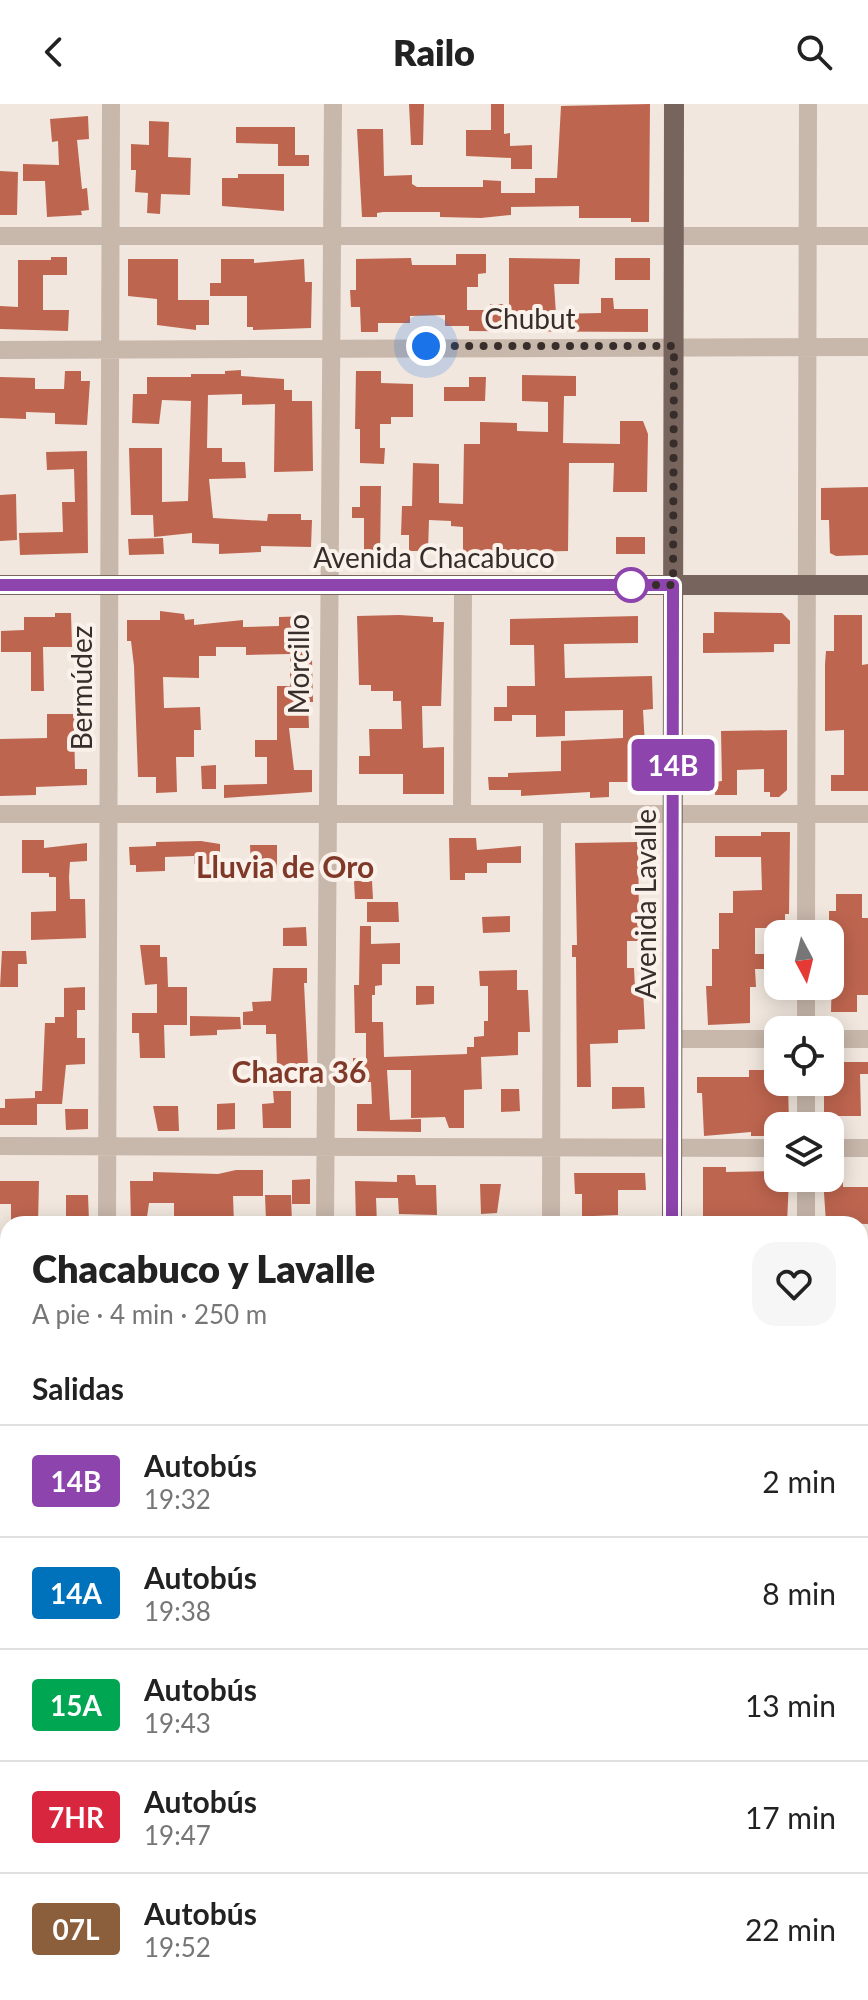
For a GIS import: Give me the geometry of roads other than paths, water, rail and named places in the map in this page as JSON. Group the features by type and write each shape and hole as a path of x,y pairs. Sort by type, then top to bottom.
{"main road":[{"name":"Avenida Lavalle","path":"672,1216 674,104"},
{"name":"Avenida Chacabuco","path":"0,585 868,585"}],"street":[{"name":"Bermúdez","path":"107,1216 111,104"},
{"name":"Morcillo","path":"325,1216 327,585 333,346 333,104"},
{"path":"806,920 808,104"},
{"path":"0,236 868,236"},
{"name":"Chubut","path":"0,350 333,346 868,347"},
{"path":"462,814 463,586"},
{"path":"0,814 868,814"},
{"path":"551,1216 552,814"},
{"path":"673,1039 764,1039"},
{"path":"844,1039 868,1039"},
{"path":"0,1146 764,1148"},
{"path":"844,1148 868,1148"},
{"path":"806,1192 806,1216"}],"district":[{"name":"Lluvia de Oro","path":"285,866"},
{"name":"Chacra 36","path":"299,1071"}]}
